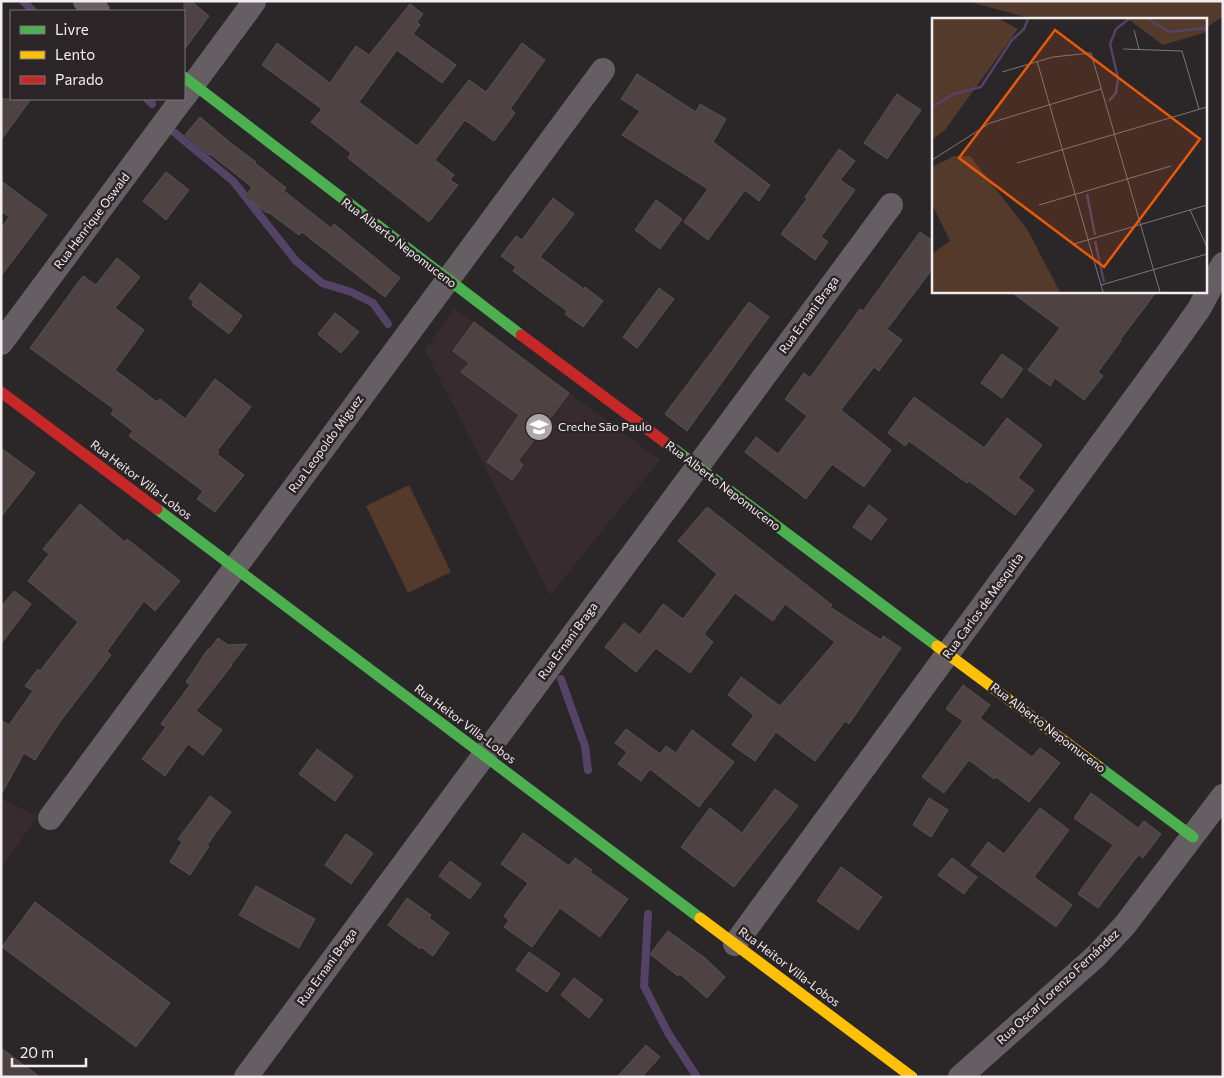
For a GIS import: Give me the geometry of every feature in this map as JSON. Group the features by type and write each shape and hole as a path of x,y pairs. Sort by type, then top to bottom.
{"street":[{"path":"85,1 97,10"},
{"name":"Rua Henrique Oswald","path":"186,89 254,2"},
{"name":"Rua Leopoldo Miguez","path":"50,818 603,70"},
{"name":"Rua Alberto Nepomuceno","path":"186,89 447,280 1193,837"},
{"name":"Rua Henrique Oswald","path":"1,343 178,100"},
{"name":"Rua Ernani Braga","path":"246,1077 890,205"},
{"name":"Rua Carlos de Mesquita","path":"735,944 1168,354 1198,309 1223,264"},
{"name":"Rua Heitor Villa-Lobos","path":"1,392 912,1077"},
{"name":"Rua Oscar Lorenzo Fernández","path":"960,1077 1101,951 1126,925 1223,796"}],"shaded area":[{"path":"967,1 1223,1 1223,16 1206,28 1206,18 1028,18"},
{"name":"Creche São Paulo","path":"454,308 660,460 550,595 425,350"},
{"path":"409,485 451,572 408,593 366,506"},
{"path":"1,798 38,817 1,867"}],"building":[{"path":"184,1 191,1 209,16 185,49 185,10"},
{"path":"410,4 423,14 417,22 420,25 413,34 456,65 442,83 397,50 359,102 417,146 469,80 486,92 522,43 545,60 510,109 515,113 494,141 465,120 435,160 454,175 450,180 458,185 429,222 348,158 351,153 311,122 322,109 262,65 277,43 330,83 356,46 369,55"},
{"path":"637,74 696,112 700,104 726,119 713,142 770,185 759,201 745,190 708,240 684,222 708,189 622,135 640,111 621,99"},
{"path":"897,94 921,110 887,159 864,143"},
{"path":"1,99 30,100 1,140"},
{"path":"200,117 286,188 284,191 331,228 334,224 400,278 385,297 302,232 299,235 245,197 252,187 185,135"},
{"path":"839,149 855,161 840,180 855,190 821,237 828,242 815,260 781,234 807,199 805,197"},
{"path":"166,172 189,190 166,220 143,201"},
{"path":"1,181 47,215 1,276 1,228 9,217 1,211"},
{"path":"553,198 574,214 540,257 603,301 583,327 565,314 567,311 513,271 516,267 501,256 516,236 522,240"},
{"path":"656,200 682,219 660,249 635,230"},
{"path":"920,232 932,240 932,269 887,329 902,340 879,371 874,367 841,410 891,450 864,487 832,464 806,499 745,452 756,437 778,454 807,416 785,399 804,373 810,378 860,309 863,311"},
{"path":"117,258 140,277 115,308 144,330 115,370 157,402 160,399 185,419 215,379 251,407 217,451 219,452 217,454 244,475 215,512 197,499 203,491 129,436 133,431 111,414 114,409 30,348 83,276 96,285"},
{"path":"200,283 242,316 229,334 192,305 194,302 189,298"},
{"path":"659,288 674,299 637,348 623,337"},
{"path":"1011,292 1156,292 1098,372 1103,376 1084,400 1055,378 1050,386 1028,370 1060,328"},
{"path":"749,302 769,317 687,431 665,414"},
{"path":"335,313 359,332 341,353 318,334"},
{"path":"474,322 569,393 518,461 523,465 512,480 487,462 519,415 461,372 469,363 453,351"},
{"path":"1002,354 1023,369 1002,398 981,383"},
{"path":"914,397 984,448 1007,418 1042,445 1018,478 1034,490 1015,515 969,481 967,483 909,441 905,446 888,433"},
{"path":"1,448 35,473 1,517"},
{"path":"80,504 125,542 127,539 180,581 155,611 144,601 107,651 111,655 59,723 35,760 24,753 1,795 1,720 9,725 33,691 25,686 38,669 40,671 78,622 28,581 49,554 43,549"},
{"path":"869,505 887,519 871,540 853,527"},
{"path":"707,507 832,605 830,607 881,640 883,636 901,648 849,724 845,721 815,761 776,732 755,761 732,745 754,715 728,695 741,677 780,706 835,642 785,604 773,621 735,593 704,634 713,642 690,673 656,648 636,672 605,647 624,623 640,635 663,604 683,619 717,574 678,541"},
{"path":"14,591 31,604 1,644 1,607"},
{"path":"218,638 228,645 247,644 196,711 222,730 203,755 188,744 165,776 142,759 166,727 161,724 190,685 186,682 208,649"},
{"path":"963,685 990,705 980,718 1032,757 1040,748 1060,763 1029,802 996,777 994,779 969,760 944,793 922,777 963,721 946,709"},
{"path":"626,729 660,754 666,746 676,753 692,730 734,762 699,807 650,769 641,781 618,764 627,752 615,743"},
{"path":"317,749 353,776 335,801 299,774"},
{"path":"775,789 798,806 734,887 681,847 710,808 742,833"},
{"path":"1091,793 1138,828 1144,821 1161,834 1143,858 1139,855 1135,859 1098,908 1078,894 1113,845 1074,818"},
{"path":"210,796 231,812 207,845 209,846 190,875 170,862 182,842 178,839"},
{"path":"929,798 948,810 931,837 913,825"},
{"path":"1040,808 1069,830 1034,877 1072,905 1056,927 971,865 988,842 1004,854"},
{"path":"523,833 569,866 575,858 592,870 590,872 628,899 600,937 560,908 532,947 504,927 509,920 504,916 528,883 501,864"},
{"path":"346,834 373,853 351,884 325,865"},
{"path":"952,858 977,877 964,894 938,875"},
{"path":"450,861 481,884 470,899 439,876"},
{"path":"841,867 882,897 858,930 817,901"},
{"path":"256,886 315,919 299,948 239,915"},
{"path":"407,898 431,915 429,918 449,933 433,956 421,947 420,949 388,925"},
{"path":"35,902 170,1003 136,1047 2,947"},
{"path":"668,931 705,958 725,977 707,998 680,974 678,976 650,954"},
{"path":"529,952 560,974 547,992 516,970"},
{"path":"574,978 603,1000 589,1018 561,995"},
{"path":"646,1045 660,1057 642,1077 617,1077"},
{"path":"1,1048 40,1077 1,1077"}],"waterway":[{"path":"23,1 32,10"},
{"path":"148,100 152,104"},
{"path":"175,133 233,181 296,261 322,283 351,292 373,303 388,324"},
{"path":"561,679 585,746 588,770"},
{"path":"648,914 644,986 668,1033 697,1077"}],"traffic: fast":[{"path":"185,78 521,335"},
{"path":"666,443 937,646"},
{"path":"157,509 700,918"},
{"path":"1099,767 1193,837"}],"traffic: slow":[{"path":"937,646 1099,767"},
{"path":"700,918 912,1077"}],"traffic: jam":[{"path":"521,335 666,443"},
{"path":"1,392 157,509"}],"place":[{"name":"Creche São Paulo","path":"539,427"}]}
